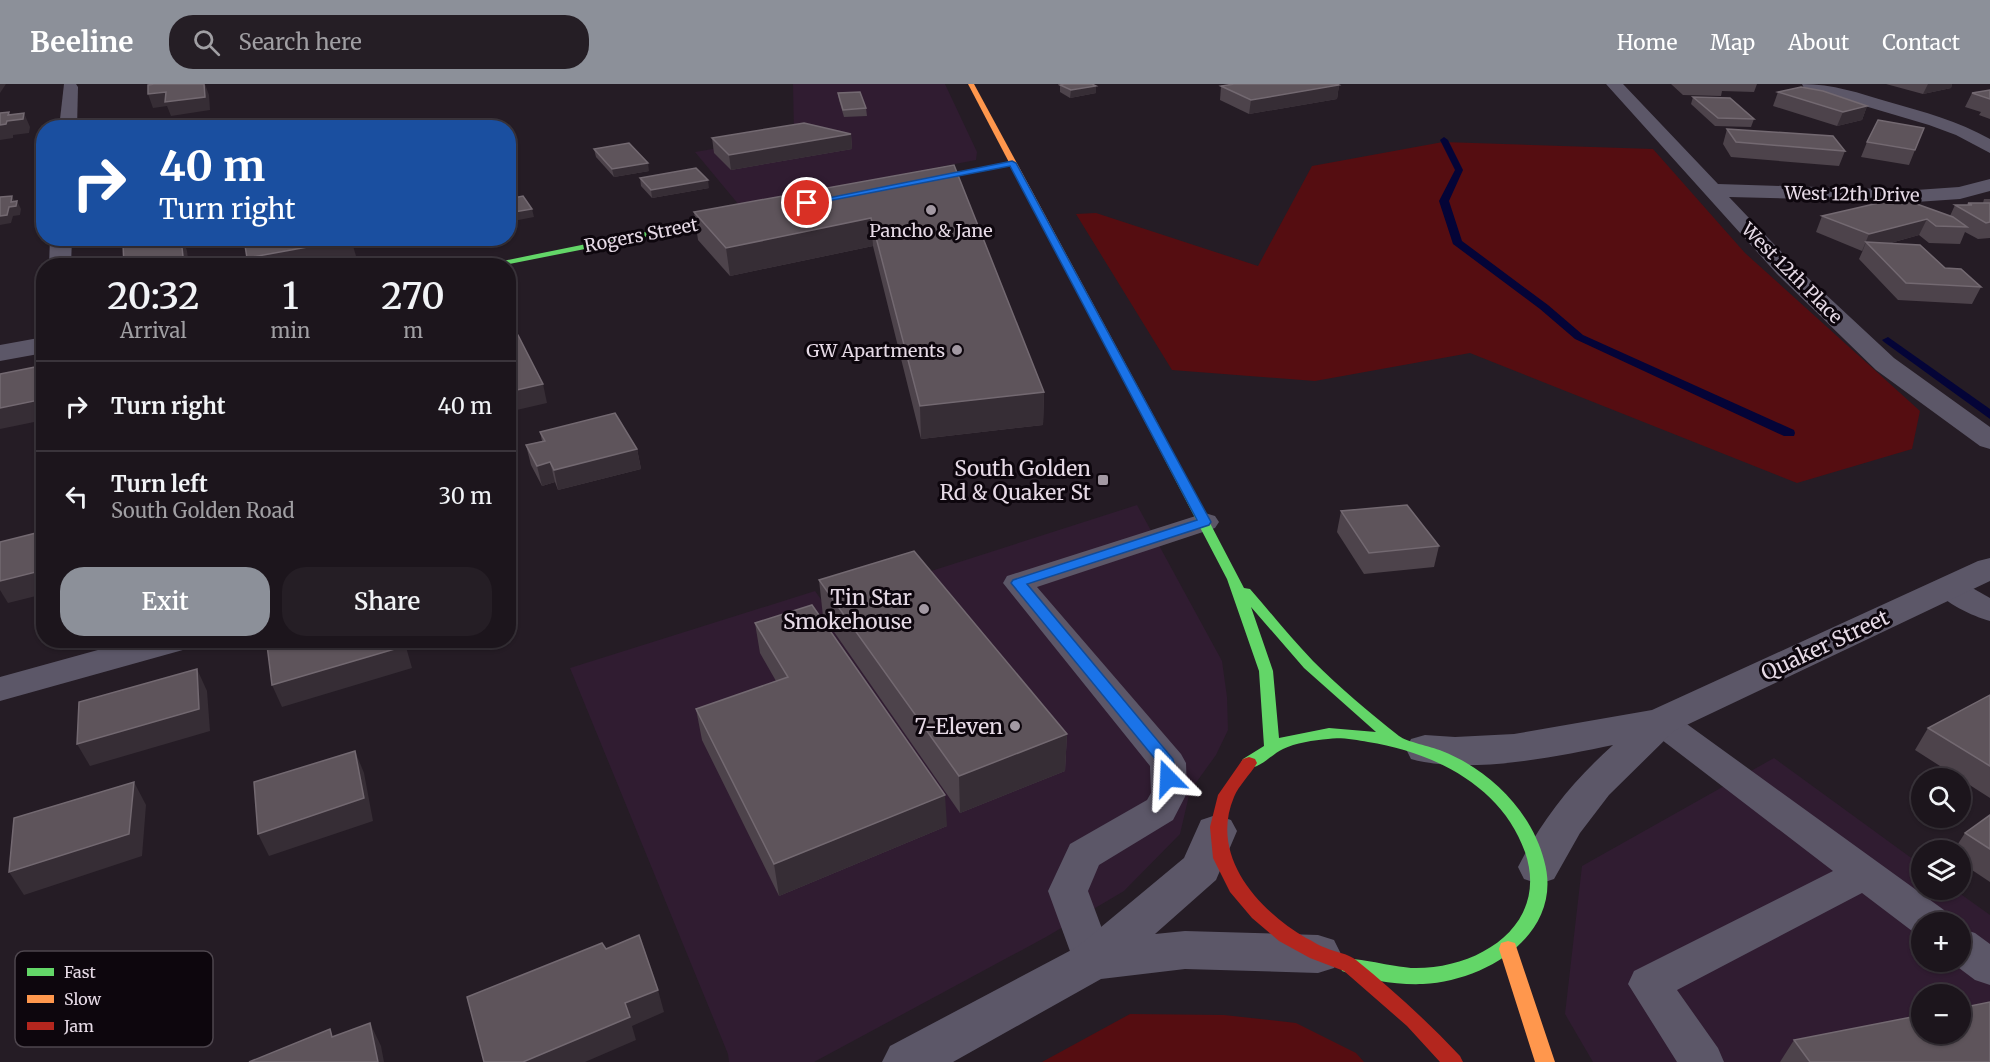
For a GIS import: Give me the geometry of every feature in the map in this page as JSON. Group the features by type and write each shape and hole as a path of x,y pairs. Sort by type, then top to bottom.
{"main road":[{"path":"971,84 1234,579 1266,671 1272,747"},
{"path":"894,186 1012,163"},
{"name":"Rogers Street","path":"516,259 756,213"},
{"path":"1234,579 1309,665 1409,744"},
{"path":"1333,960 1394,975 1437,976 1476,966 1508,949 1529,925 1539,897 1539,867 1530,838 1511,811 1488,786 1458,765 1409,744 1360,734 1329,733 1298,737 1272,747 1241,768 1222,796 1216,831 1224,865 1244,899 1277,930 1333,960 1414,1020 1453,1062"},
{"path":"1508,949 1545,1062"}],"street":[{"name":"West 12th Place","path":"1614,84 1785,269 1885,364 1990,440"},
{"path":"1810,84 1935,120 1962,131 1990,147"},
{"path":"68,120 70,87"},
{"name":"West 12th Drive","path":"1713,190 1916,196 1960,193 1990,185"},
{"path":"0,353 36,346"},
{"name":"Quaker Street","path":"1409,744 1481,752 1550,743 1661,722 1990,568"},
{"path":"0,689 149,648"},
{"name":"Quaker Street","path":"1539,867 1565,822 1595,785 1661,722"},
{"path":"907,1062 1093,961 1201,868 1216,831"},
{"path":"1093,961 1185,950 1333,960"}],"lane":[{"path":"1093,961 1068,891 1084,855 1160,810 1169,794 1168,763 1018,583 1205,522"},
{"path":"1949,588 1990,610"},
{"path":"1661,722 1917,912"},
{"path":"1702,1062 1649,984 1864,873"},
{"path":"1971,953 1990,967"}],"shaded area":[{"path":"793,84 945,84 977,152 976,160 739,205 695,152 794,135"},
{"path":"1443,142 1653,149 1745,253 1920,411 1912,449 1797,483 1470,353 1315,381 1172,370 1076,214 1096,213 1258,266 1312,166"},
{"path":"1137,505 1222,661 1227,697 1228,730 1216,755 1190,791 1180,834 1124,891 1046,937 814,1062 729,1062 728,1054 570,668 815,591 825,605"},
{"path":"1774,758 1911,858 1911,900 1969,900 1990,915 1990,1062 1593,1062 1565,1014 1582,866"},
{"path":"1130,1014 1224,1015 1296,1023 1356,1053 1364,1062 1042,1062"}],"building":[{"path":"204,84 205,97 165,102 166,92 148,94 148,85"},
{"path":"1234,84 1339,85 1251,100 1221,86"},
{"path":"1060,85 1096,86 1071,90"},
{"path":"1801,87 1823,91 1867,106 1843,112 1778,92"},
{"path":"1990,90 1990,99 1972,93"},
{"path":"860,92 866,108 843,110 838,93"},
{"path":"1693,97 1730,98 1754,119 1718,118"},
{"path":"9,112 8,115 24,113 23,119 7,121 6,124 0,125 0,113"},
{"path":"1878,120 1924,128 1915,150 1867,142"},
{"path":"804,123 851,134 729,155 712,138"},
{"path":"1727,129 1833,136 1845,151 1736,142"},
{"path":"629,143 648,163 612,169 594,149"},
{"name":"GW Apartments","path":"954,165 1044,392 920,406 871,218 726,248 694,212"},
{"path":"696,168 708,180 651,190 640,178"},
{"path":"12,196 11,202 17,201 16,206 9,207 7,215 0,216 0,197"},
{"path":"523,196 532,209 516,212 516,197"},
{"path":"1900,198 1953,217 1967,227 1936,226 1927,219 1869,234 1822,216"},
{"path":"1968,203 1990,203 1990,222 1986,223 1955,205 1972,205"},
{"path":"1866,242 1920,245 1945,268 1961,269 1981,287 1906,283"},
{"path":"123,246 182,246 183,258 124,258"},
{"path":"245,246 313,246 247,258"},
{"path":"516,335 518,335 543,384 516,390"},
{"path":"36,365 36,401 0,408 0,374"},
{"path":"615,413 637,449 554,470 550,462 537,466 526,445 545,441 540,432"},
{"path":"1407,505 1439,546 1369,553 1341,511"},
{"path":"36,533 36,572 0,581 0,542"},
{"path":"914,551 1067,734 959,776 819,580"},
{"path":"812,605 945,795 774,864 696,709 788,677 755,623"},
{"path":"267,648 398,648 272,685"},
{"path":"197,669 199,709 77,744 79,702"},
{"path":"1990,695 1990,766 1928,728"},
{"path":"355,751 364,798 258,834 254,782"},
{"path":"134,782 129,834 9,872 14,818"},
{"path":"1990,815 1990,849 1965,833"},
{"path":"639,935 658,990 625,1003 630,1017 523,1062 484,1062 467,997 602,943 606,949"},
{"path":"1990,1002 1990,1062 1810,1062 1794,1040 1911,1017 1911,1044 1971,1044 1971,1006"},
{"path":"370,1023 378,1062 249,1062 330,1029 332,1037"}],"waterway":[{"path":"1444,140 1459,170 1444,201 1457,242 1544,307 1579,337 1789,433"},
{"path":"1888,340 1990,415"}],"traffic: fast":[{"path":"914,182 1012,163"},
{"path":"516,259 739,216"},
{"path":"1151,422 1234,579 1266,671 1272,747"},
{"path":"1245,592 1309,665 1393,739"},
{"path":"1329,733 1384,739 1437,755 1462,767 1484,783 1504,803 1521,826 1533,850 1539,877 1538,895 1533,913 1524,929 1496,954 1480,962 1443,974 1425,976 1387,974 1349,965"},
{"path":"1249,763 1279,744 1329,733"}],"traffic: slow":[{"path":"971,84 1151,422"},
{"path":"1508,949 1545,1062"}],"traffic: jam":[{"path":"1249,763 1226,795 1218,827 1222,858 1236,886 1258,913 1286,935 1317,953 1349,965"},
{"path":"1352,969 1414,1020 1453,1062"}],"place":[{"name":"Pancho & Jane","path":"931,210"},
{"name":"GW Apartments","path":"957,350"},
{"name":"South Golden Rd & Quaker St","path":"1103,480"},
{"name":"Tin Star Smokehouse","path":"924,609"},
{"name":"7-Eleven","path":"1015,726"}],"route":[{"path":"807,203 1012,163 1205,522 1018,583 1168,763 1168,778"}]}
